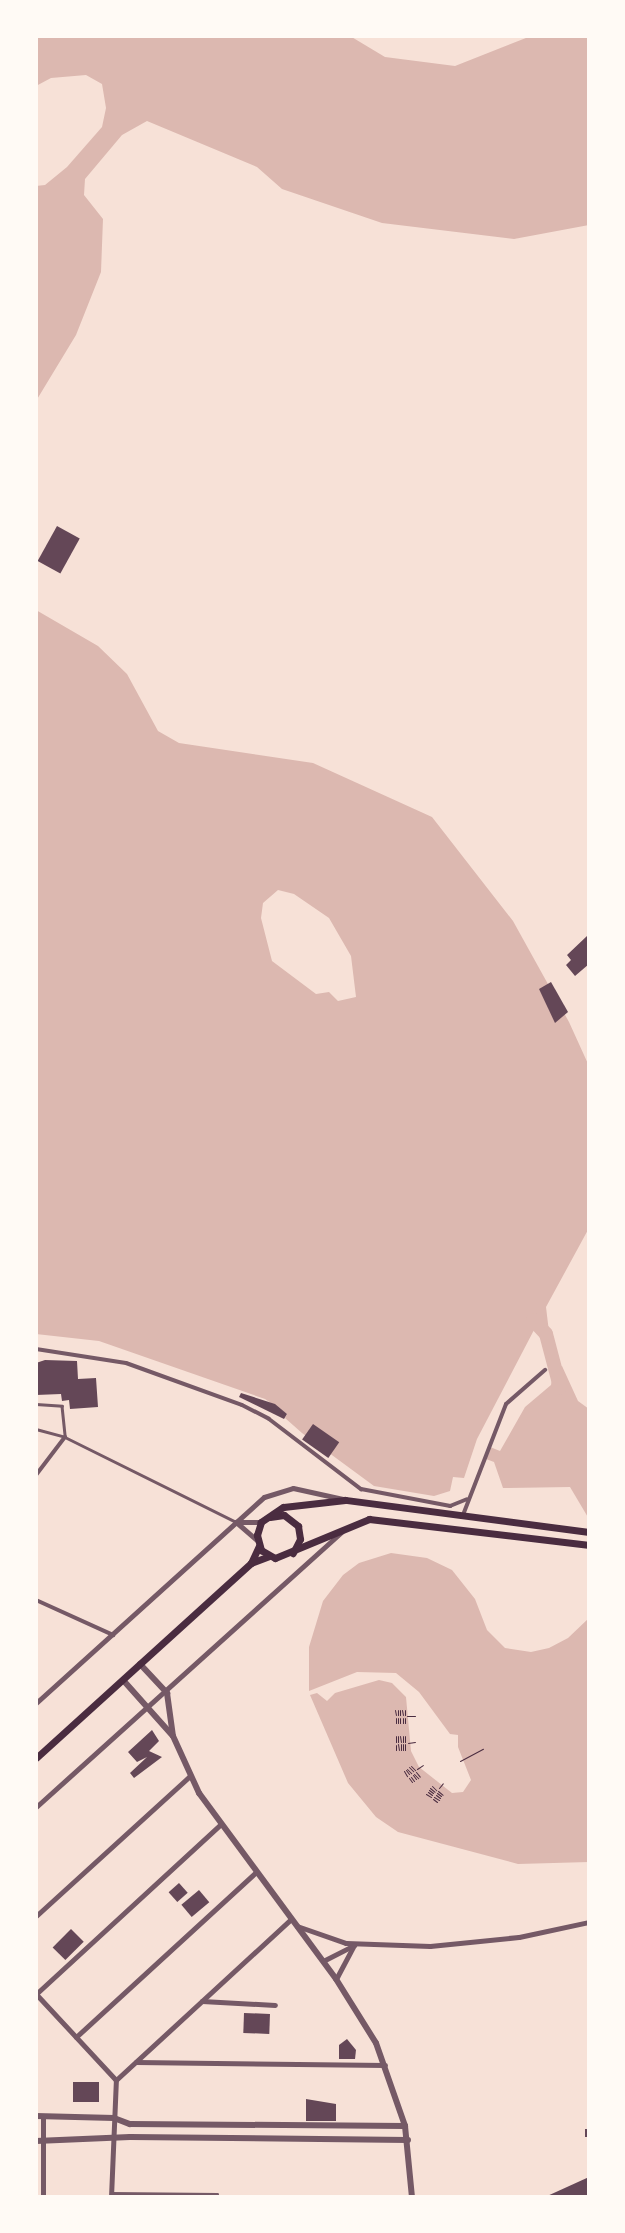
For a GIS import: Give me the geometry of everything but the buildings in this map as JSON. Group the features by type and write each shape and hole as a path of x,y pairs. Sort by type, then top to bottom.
{"main road":[{"path":"251,1563 264,1520 292,1504 345,1500 576,1532 589,1532"},
{"path":"264,1520 284,1515 298,1526 300,1543 289,1556"},
{"path":"36,1758 251,1563 269,1556 289,1556 350,1524 385,1520 589,1545"},
{"path":"258,1543 269,1556"}],"street":[{"path":"36,1349 126,1363 242,1405 269,1419 361,1490 450,1506 467,1499"},
{"path":"463,1515 487,1446 506,1404 545,1370"},
{"path":"36,1475 65,1438"},
{"path":"36,1703 264,1497 282,1490 308,1489 345,1500"},
{"path":"236,1522 264,1520"},
{"path":"236,1522 258,1543"},
{"path":"36,1808 167,1694 350,1524"},
{"path":"36,1600 113,1635"},
{"path":"140,1664 167,1694 173,1736 189,1777 221,1824 336,1979 386,2065 408,2140 412,2197"},
{"path":"123,1680 173,1736"},
{"path":"36,1916 189,1777"},
{"path":"116,2080 36,1994 221,1824"},
{"path":"76,2037 256,1872"},
{"path":"111,2195 116,2080 291,1919"},
{"path":"296,1925 354,1945 472,1944 589,1922"},
{"path":"322,1961 354,1945"},
{"path":"336,1979 354,1945"},
{"path":"202,2001 274,2005"},
{"path":"136,2062 386,2065"},
{"path":"43,2197 40,2116 114,2118 130,2124 405,2126"},
{"path":"40,2141 408,2140"}],"lane":[{"path":"36,1404 62,1406 65,1438"},
{"path":"36,1429 65,1438 236,1522"},
{"path":"111,2195 218,2194"}],"path":[{"path":"400,1723 401,1716 400,1710 401,1716 400,1723"},
{"path":"401,1716 415,1716"},
{"path":"400,1723 401,1716"},
{"path":"400,1736 401,1750"},
{"path":"400,1736 401,1750"},
{"path":"400,1736 401,1750"},
{"path":"401,1743 415,1742"},
{"path":"460,1761 483,1749"},
{"path":"412,1774 423,1765"},
{"path":"408,1769 416,1779"},
{"path":"408,1769 416,1779"},
{"path":"408,1769 416,1779"},
{"path":"435,1794 443,1782"},
{"path":"429,1790 435,1794 440,1798 429,1790"}],"shaded area":[{"path":"36,36 350,36 385,57 455,66 531,36 589,36 589,225 514,239 382,223 282,189 257,167 147,121 122,135 85,179 84,195 103,219 101,272 76,335 36,401 36,186 45,185 67,167 102,127 106,108 102,84 86,75 51,78 36,86"},
{"path":"36,610 98,646 127,674 158,731 179,743 313,763 432,817 513,921 569,1022 589,1066 589,1228 546,1307 549,1332 534,1330 477,1439 464,1478 453,1477 450,1491 434,1496 374,1486 302,1433 285,1418 287,1414 265,1399 99,1341 36,1334","holes":["278,890 294,894 329,918 351,956 356,997 338,1001 329,992 316,994 272,961 261,918 263,903"]},
{"path":"562,1366 578,1401 589,1409 589,1519 570,1487 503,1488 494,1462 486,1459 490,1447 500,1451 525,1407 551,1385 554,1369"},
{"path":"391,1553 427,1558 452,1570 475,1599 487,1630 505,1648 531,1652 549,1648 568,1638 589,1618 589,1862 518,1864 398,1832 376,1817 348,1783 310,1695 317,1693 327,1701 335,1693 379,1680 392,1683 406,1697 411,1751 419,1767 452,1793 463,1792 471,1780 458,1747 458,1735 450,1734 419,1692 396,1673 357,1672 309,1691 309,1647 323,1601 343,1575 359,1563"}],"waterway":[{"path":"533,1320 546,1334 560,1387"}]}
